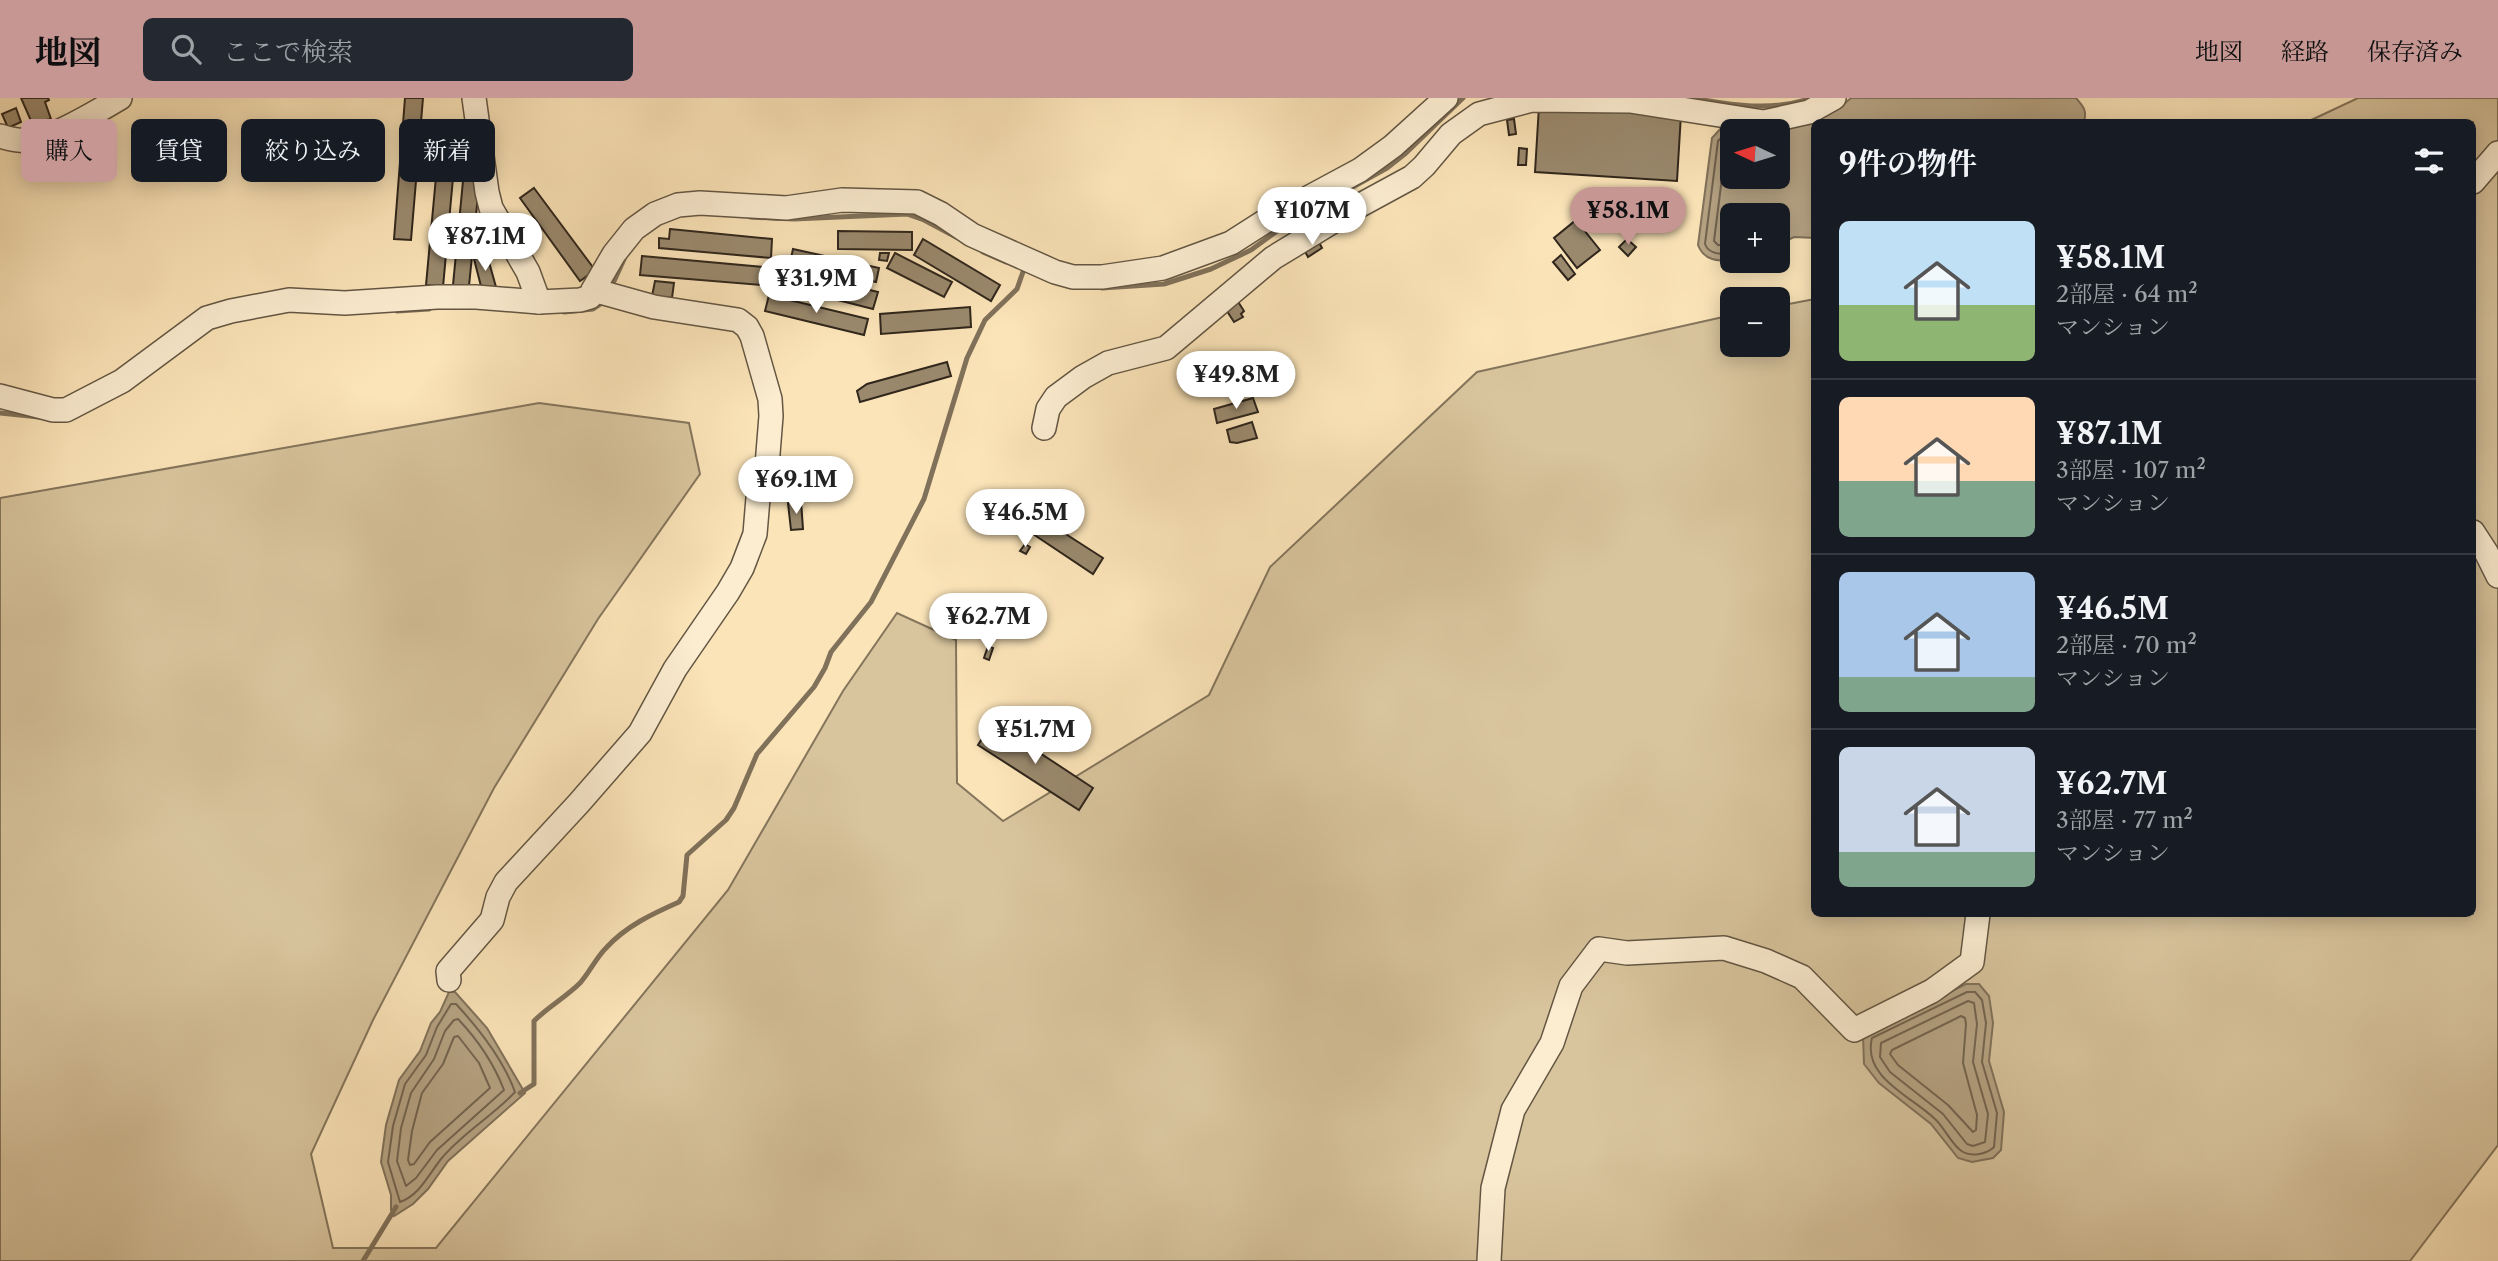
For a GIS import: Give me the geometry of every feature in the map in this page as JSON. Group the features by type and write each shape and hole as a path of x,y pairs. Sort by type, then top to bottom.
{"street":[{"path":"0,136 13,140 38,139 101,110 120,98"},
{"path":"474,98 491,208 528,272 539,302"},
{"path":"1044,428 1048,409 1056,397 1083,377 1108,363 1166,348 1255,249 1268,220 1360,170 1393,146 1446,98"},
{"path":"604,294 614,254 634,229 655,214 678,205 700,203 786,208 842,200 917,202 972,234 1055,272 1073,277 1102,277 1163,268 1231,243 1255,249 1355,208 1412,177 1451,134 1472,118 1531,99 1630,101 1764,122 1809,112 1834,98"},
{"path":"2476,179 2498,153"},
{"path":"0,396 53,410 66,410 121,381 207,318 289,300 345,303 450,297 539,302 580,300 604,294 654,307 738,320 747,327 770,399 771,416 755,534 742,568 675,669 640,733 506,881 492,920 448,971 449,980"},
{"path":"2476,537 2498,576"},
{"path":"1489,1261 1493,1188 1513,1110 1552,1043 1571,986 1599,949 1627,953 1724,948 1756,958 1802,977 1854,1030 1931,990 1972,962 1978,917"}],"shaded area":[{"path":"2358,98 2498,98 2498,1145 2410,1261 0,1261 0,498 539,403 689,423 700,474 598,619 494,788 373,1020 311,1154 333,1248 436,1248 728,890 843,691 897,613 956,640 957,783 1003,821 1209,695 1270,567 1477,372 1720,318 1720,357 1790,357 1790,304 1811,300 1811,917 2476,917 2476,119 2313,119"}],"water":[{"path":"1851,98 2076,98 2084,109 2084,119 1820,119"},
{"path":"1811,122 1811,238 1790,239 1790,203 1720,203 1720,260 1708,257 1701,250 1698,245 1712,138 1720,129 1720,189 1790,189 1790,128"},
{"path":"1966,984 1979,984 1989,996 1993,1023 1989,1061 2004,1112 2001,1150 1993,1158 1972,1162 1958,1158 1931,1124 1879,1083 1864,1064 1863,1035"},
{"path":"449,992 455,992 487,1028 525,1093 448,1161 428,1189 413,1204 394,1216 381,1162 386,1125 399,1080 420,1051 431,1023 440,1012"}],"building":[{"path":"21,98 48,98 45,102 51,119 30,119"},
{"path":"405,98 423,98 421,119 403,119"},
{"path":"1539,106 1681,114 1677,181 1535,172"},
{"path":"16,108 21,122 8,128 2,114"},
{"path":"1514,119 1516,134 1509,135 1507,120"},
{"path":"1519,148 1527,149 1526,165 1518,165"},
{"path":"399,175 399,182 416,182 411,240 394,239"},
{"path":"436,182 453,182 443,287 426,285"},
{"path":"463,182 479,182 469,286 453,285"},
{"path":"534,188 595,270 580,281 520,198"},
{"path":"1576,220 1600,250 1577,268 1554,238"},
{"path":"670,229 772,239 771,258 659,248 659,238 669,239"},
{"path":"838,231 912,232 912,250 838,249"},
{"path":"1316,237 1322,248 1308,257 1302,246"},
{"path":"923,239 1000,285 991,301 914,255"},
{"path":"1627,239 1636,247 1628,256 1619,247"},
{"path":"793,249 879,268 876,282 790,263"},
{"path":"880,253 889,253 887,261 879,260"},
{"path":"895,253 952,282 944,297 887,268"},
{"path":"487,255 496,287 482,290 474,259"},
{"path":"1561,255 1575,274 1568,280 1553,262"},
{"path":"642,256 763,267 761,285 640,275"},
{"path":"779,268 878,292 873,309 775,284"},
{"path":"655,281 674,283 672,298 652,296"},
{"path":"769,295 868,319 864,335 765,311"},
{"path":"1237,300 1244,311 1241,314 1243,317 1234,322 1225,308"},
{"path":"970,307 971,327 881,334 880,314"},
{"path":"947,362 951,376 860,402 857,391 867,384"},
{"path":"1256,364 1261,378 1220,392 1215,379"},
{"path":"1253,398 1258,412 1217,423 1214,409"},
{"path":"1252,422 1257,438 1230,442 1227,430"},
{"path":"801,501 803,529 791,530 788,503"},
{"path":"1033,513 1103,558 1093,574 1024,528"},
{"path":"1025,544 1030,547 1026,554 1020,551"},
{"path":"988,646 993,648 989,660 984,658"},
{"path":"993,722 1093,788 1079,810 978,745"}],"waterway":[{"path":"1102,288 1164,284 1211,269 1251,250 1288,223 1387,168 1463,98"},
{"path":"1692,98 1737,105 1767,106 1811,98"},
{"path":"750,217 794,219 907,214 956,237"},
{"path":"983,252 1006,262"},
{"path":"610,290 625,257"},
{"path":"520,1093 534,1084 534,1021 580,983 602,952 622,933 679,902 683,896 687,855 726,820 734,808 757,754 814,687 831,652 871,602 924,499 967,358 985,320 1017,289 1024,269"},
{"path":"564,312 593,309 605,301"},
{"path":"397,311 429,309"},
{"path":"0,413 39,417"},
{"path":"363,1261 396,1207"}]}
